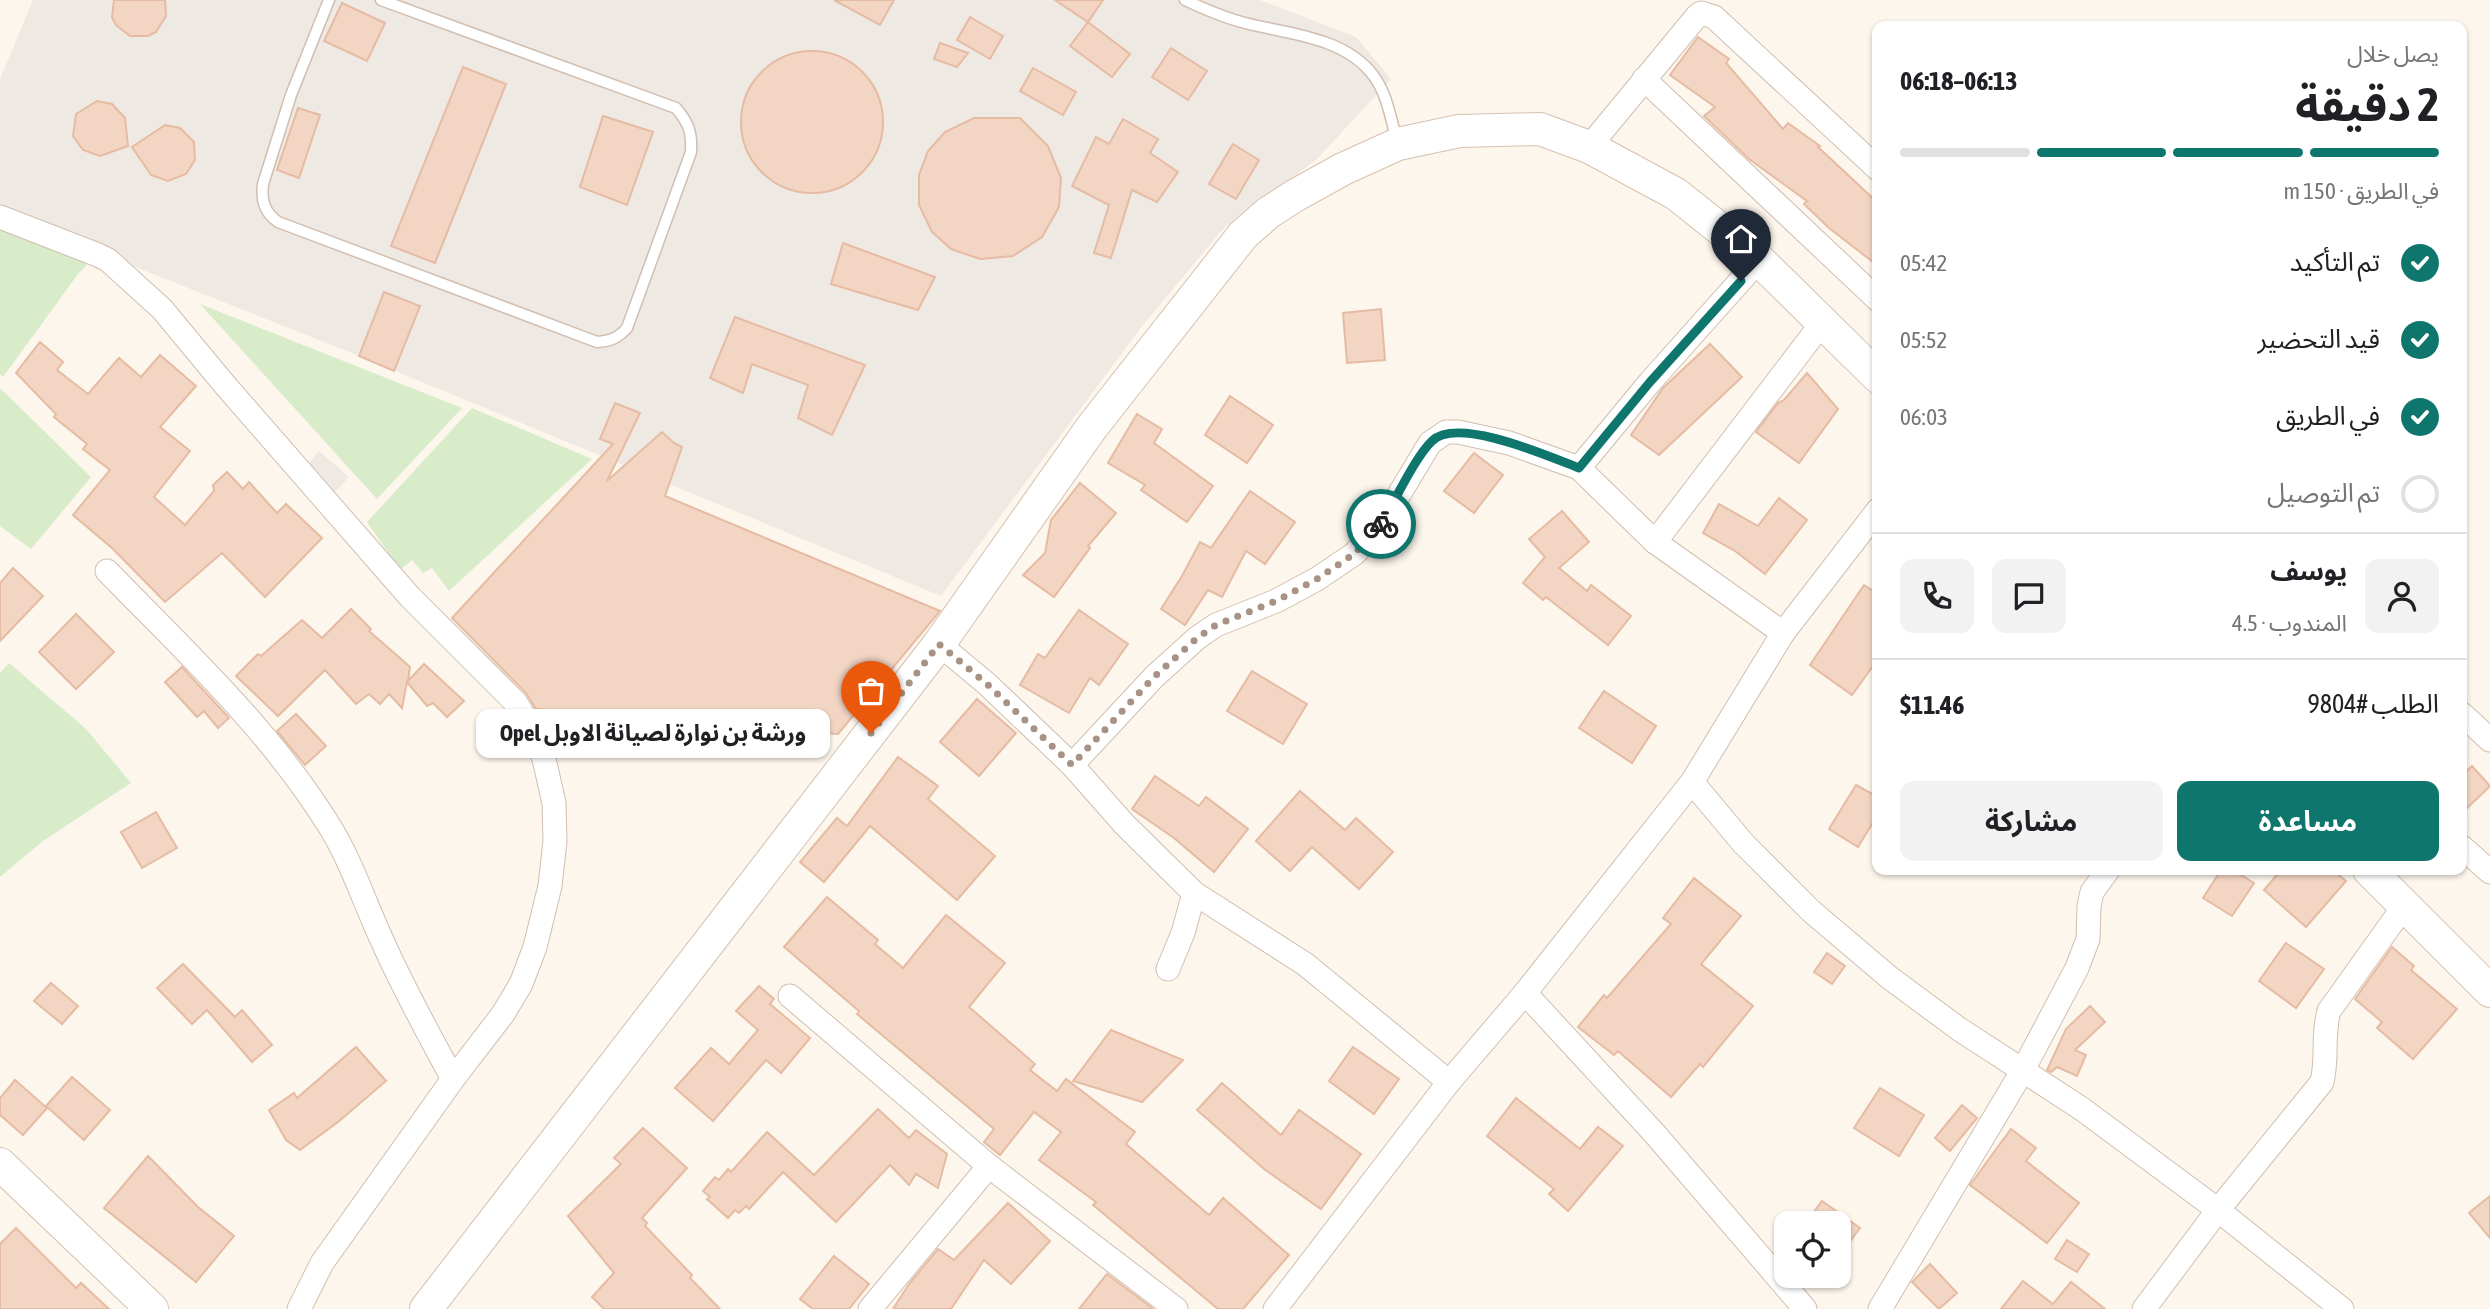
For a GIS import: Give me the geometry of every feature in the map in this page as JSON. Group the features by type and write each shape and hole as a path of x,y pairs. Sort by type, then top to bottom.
{"street":[{"path":"1590,147 1696,16 1707,13 1872,164"},
{"path":"1644,79 1872,294"},
{"path":"426,1309 939,644 1092,427 1243,235 1268,213 1343,169 1398,144 1459,131 1540,129 1590,147 1676,194 1759,260 1872,371"},
{"path":"0,217 108,260 162,309 410,597 516,703 535,734 544,759 554,803 555,841 550,886 535,947 521,984 503,1014 453,1079 322,1263 299,1309"},
{"path":"1579,468 1650,382 1759,260"},
{"path":"1655,542 1822,323"},
{"path":"1072,765 1154,677 1197,638 1216,625 1276,601 1317,579 1354,554 1379,528 1424,452 1438,436 1446,432 1509,443 1579,468 1655,542 1783,633"},
{"path":"1275,1309 1449,1082 1524,993 1692,782 1783,633 1872,518"},
{"path":"107,571 222,688 300,781 332,829 405,990 453,1079"},
{"path":"939,644 987,684 1072,765 1124,824 1194,893 1305,964 1449,1082"},
{"path":"2467,719 2490,740"},
{"path":"1692,782 1743,843 1811,911 1890,978 1959,1029 2082,1109 2218,1210 2342,1309"},
{"path":"2467,851 2490,872"},
{"path":"1880,1309 2022,1070 2084,954 2092,892 2104,875"},
{"path":"2374,875 2490,991"},
{"path":"1168,969 1183,933 1194,893"},
{"path":"2144,1309 2218,1210 2322,1082 2326,1067 2325,1025 2329,1011 2404,906"},
{"path":"1524,993 1655,1134 1805,1309"},
{"path":"790,996 989,1166 1176,1309"},
{"path":"0,1164 152,1309"},
{"path":"870,1309 989,1166"}],"lane":[{"path":"329,0 291,95 263,184 262,195 270,216 278,222 597,342 619,337 627,328 691,152 692,134 687,120 676,108 380,0"},
{"path":"1185,0 1243,23 1292,33 1329,44 1349,54 1375,77 1385,97 1398,144"}],"shaded area":[{"path":"33,0 1260,0 1356,37 1391,79 1317,159 1223,229 1142,326 941,596 359,356 0,213 0,79"},
{"path":"319,451 349,477 333,494 304,468"}],"green space":[{"path":"0,220 93,258 78,274 3,377 0,374"},
{"path":"200,304 462,408 377,499"},
{"path":"0,388 91,477 31,549 0,526"},
{"path":"472,408 592,459 449,591 432,568 423,573 412,560 400,570 367,522"},
{"path":"9,663 86,729 131,783 43,841 0,877 0,673"}],"building":[{"path":"114,0 165,0 166,16 156,32 148,36 130,36 116,25 112,17"},
{"path":"834,0 894,0 880,25"},
{"path":"1055,0 1103,0 1088,22"},
{"path":"342,3 385,23 367,61 324,41"},
{"path":"970,17 1003,36 990,59 957,40"},
{"path":"1088,22 1130,54 1112,77 1070,46"},
{"path":"1698,37 1729,59 1726,63 1783,129 1788,123 1820,146 1818,147 1872,197 1872,261 1829,228 1804,204 1807,201 1749,159 1704,116 1715,107 1670,75"},
{"path":"940,43 968,53 957,67 934,59"},
{"path":"1171,48 1207,71 1188,100 1152,77"},
{"path":"812,51 839,57 862,72 877,95 883,122 877,149 862,172 839,187 812,193 785,187 762,172 747,149 741,122 747,95 762,72 785,57"},
{"path":"463,67 506,84 435,263 391,246"},
{"path":"1033,68 1076,92 1063,115 1020,91"},
{"path":"97,101 112,104 125,118 128,146 100,156 83,150 73,136 76,114"},
{"path":"298,108 320,115 299,178 277,170"},
{"path":"603,116 653,132 627,205 580,187"},
{"path":"974,118 1020,118 1048,146 1061,178 1059,207 1042,237 1013,256 980,259 951,249 932,232 919,205 919,175 928,151 945,132"},
{"path":"1123,119 1158,139 1150,153 1178,172 1157,202 1132,190 1111,258 1094,253 1109,205 1072,186 1096,137 1109,144"},
{"path":"165,125 180,128 194,142 195,160 186,174 168,181 151,175 132,147"},
{"path":"1233,144 1259,160 1236,199 1209,184"},
{"path":"843,243 935,277 918,310 831,284"},
{"path":"384,292 420,306 394,371 359,356"},
{"path":"1381,309 1385,360 1347,363 1343,313"},
{"path":"735,317 865,365 832,435 798,418 808,385 752,364 743,393 710,378"},
{"path":"40,342 63,362 57,370 88,394 119,358 141,377 160,355 196,386 160,427 190,451 154,497 185,525 214,491 213,485 227,472 243,489 249,482 277,513 286,504 322,538 265,597 222,553 165,602 112,548 73,515 110,470 83,449 87,444 54,417 56,414 16,373"},
{"path":"1710,344 1742,377 1659,455 1631,435 1663,388"},
{"path":"1807,373 1838,409 1799,463 1756,432 1778,403 1784,400"},
{"path":"1230,396 1273,425 1247,463 1205,435"},
{"path":"615,403 640,413 607,481 662,432 682,447 665,496 940,611 838,734 536,709 526,693 452,618 613,444 600,439"},
{"path":"1137,414 1162,429 1154,443 1213,486 1187,522 1141,490 1145,485 1108,463"},
{"path":"1474,453 1503,475 1474,513 1444,491"},
{"path":"1080,483 1116,513 1088,546 1090,548 1054,597 1023,575 1045,553 1051,520"},
{"path":"1250,491 1295,522 1265,564 1246,551 1222,597 1208,590 1185,625 1161,609 1200,542 1211,548"},
{"path":"1779,498 1807,520 1765,574 1735,551 1703,533 1719,504 1758,526"},
{"path":"1562,511 1589,542 1559,568 1587,591 1591,585 1631,616 1608,645 1546,597 1543,600 1523,583 1545,557 1529,539"},
{"path":"13,568 43,596 0,641 0,583"},
{"path":"1864,585 1872,590 1872,667 1852,695 1810,665"},
{"path":"351,609 371,629 369,631 410,667 408,681 424,664 464,701 447,717 433,703 427,706 407,682 402,708 389,694 380,704 369,694 356,704 325,670 278,716 236,676 258,654 261,656 302,620 322,638"},
{"path":"1079,610 1128,644 1099,685 1090,678 1069,713 1020,685 1038,654 1045,658"},
{"path":"76,614 114,652 76,689 39,652"},
{"path":"182,667 229,718 218,728 204,711 197,717 165,682"},
{"path":"1252,671 1307,704 1283,744 1227,711"},
{"path":"1604,691 1656,726 1632,763 1579,728"},
{"path":"977,699 1016,733 979,776 940,742"},
{"path":"296,714 326,746 305,765 277,731"},
{"path":"898,757 938,786 928,799 995,856 957,900 870,826 824,882 800,862 837,818 847,826"},
{"path":"2472,766 2490,786 2467,808 2467,771"},
{"path":"1155,776 1199,806 1206,797 1248,829 1214,872 1174,838 1132,809"},
{"path":"1856,785 1872,794 1872,824 1858,847 1829,829"},
{"path":"1300,791 1345,830 1356,818 1393,852 1359,889 1312,847 1290,871 1256,841"},
{"path":"156,812 177,848 142,868 121,832"},
{"path":"2218,875 2241,875 2254,883 2232,916 2203,898"},
{"path":"2277,875 2339,875 2346,881 2306,927 2264,890"},
{"path":"1694,878 1741,916 1701,964 1753,1006 1703,1067 1700,1064 1671,1097 1618,1051 1614,1055 1578,1027 1604,995 1607,998 1671,924 1663,918"},
{"path":"827,897 878,940 875,944 903,968 946,915 1005,963 969,1007 1035,1064 1030,1070 1057,1091 1066,1079 1135,1132 1126,1144 1209,1215 1223,1198 1289,1255 1243,1309 1218,1309 1093,1205 1096,1202 1039,1160 1061,1132 1034,1112 1000,1155 984,1142 994,1129 857,1014 859,1011 784,947"},
{"path":"2286,943 2324,969 2296,1008 2259,981"},
{"path":"2392,947 2414,966 2411,970 2457,1009 2413,1059 2377,1028 2382,1022 2355,999"},
{"path":"1827,953 1845,966 1832,984 1814,972"},
{"path":"183,964 235,1017 242,1010 272,1045 252,1062 207,1010 192,1024 157,988"},
{"path":"51,983 78,1006 62,1024 34,1001"},
{"path":"759,986 774,999 770,1004 810,1038 781,1073 766,1060 713,1121 675,1088 711,1048 729,1064 758,1030 736,1011"},
{"path":"2090,1006 2105,1022 2075,1050 2086,1055 2077,1076 2057,1067 2051,1072 2047,1070 2066,1029"},
{"path":"1111,1030 1183,1060 1142,1102 1073,1081"},
{"path":"356,1047 386,1081 300,1150 286,1140 269,1110 294,1093 297,1098"},
{"path":"1353,1047 1399,1079 1374,1114 1329,1081"},
{"path":"72,1077 110,1110 84,1140 46,1106"},
{"path":"15,1080 47,1108 23,1135 0,1115 0,1098"},
{"path":"1222,1083 1281,1135 1299,1110 1361,1154 1321,1209 1264,1169 1197,1110"},
{"path":"1880,1088 1924,1115 1899,1156 1854,1128"},
{"path":"1516,1098 1580,1149 1598,1127 1623,1146 1568,1211 1549,1194 1554,1189 1487,1136"},
{"path":"1962,1105 1977,1118 1950,1151 1935,1138"},
{"path":"878,1109 909,1138 916,1130 947,1154 938,1188 916,1174 909,1185 890,1165 836,1222 783,1172 749,1209 746,1206 739,1213 735,1210 728,1218 707,1199 710,1197 703,1191 715,1177 719,1180 728,1169 731,1172 767,1132 814,1175"},
{"path":"643,1128 687,1168 642,1218 647,1223 645,1226 720,1309 604,1309 592,1297 614,1273 568,1216 621,1164 614,1158"},
{"path":"2011,1129 2036,1148 2026,1161 2079,1203 2047,1243 1970,1185"},
{"path":"148,1156 198,1207 234,1236 196,1282 104,1208"},
{"path":"2490,1196 2490,1238 2469,1213"},
{"path":"1822,1201 1836,1211 1815,1211"},
{"path":"1008,1203 1050,1241 1011,1284 984,1260 951,1309 893,1309 909,1284 938,1249 954,1260"},
{"path":"1851,1222 1860,1228 1851,1240"},
{"path":"16,1228 76,1288 81,1283 109,1309 0,1309 0,1244"},
{"path":"2067,1240 2089,1254 2077,1272 2055,1259"},
{"path":"834,1256 869,1284 849,1309 813,1309 800,1299"},
{"path":"1930,1264 1957,1293 1939,1309 1912,1282"},
{"path":"1107,1274 1152,1308 1153,1309 1079,1309"},
{"path":"2023,1281 2053,1304 2071,1282 2105,1309 2001,1309"}],"way so far":[{"path":"871,733 939,644 987,684 1072,765 1154,677 1197,638 1216,625 1276,601 1317,579 1354,554 1381,524"}],"place":[{"name":"ورشة بن نوارة لصيانة الاوبل Opel","path":"871,733"}],"route":[{"path":"1381,524 1430,443 1446,432 1509,443 1579,468 1650,382 1741,281"}]}
